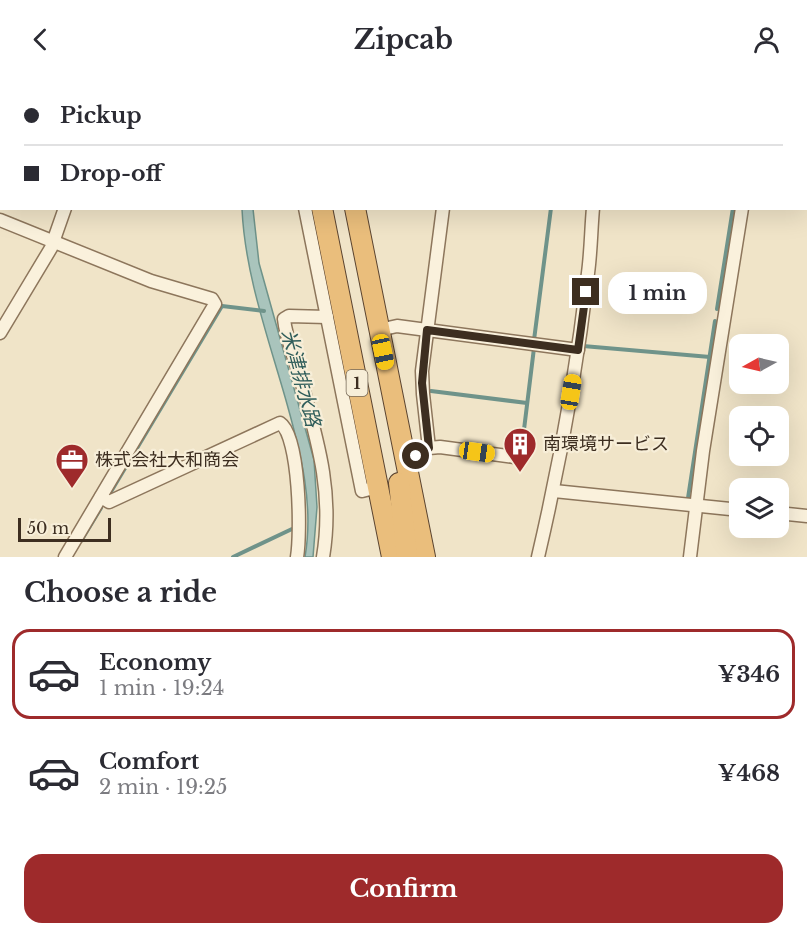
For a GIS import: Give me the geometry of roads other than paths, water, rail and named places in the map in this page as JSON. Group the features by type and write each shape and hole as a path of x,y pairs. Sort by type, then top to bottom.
{"highway":[{"name":"1","path":"322,210 335,314 378,487 392,557"},
{"path":"334,210 335,314"},
{"name":"1","path":"354,210 425,557"},
{"path":"397,418 397,464 407,557"}],"street":[{"path":"0,333 53,241 64,210"},
{"path":"306,210 335,314 289,316 284,320 325,475 328,515 323,557"},
{"path":"429,448 422,383 443,210"},
{"path":"538,557 554,491 578,350 593,210"},
{"path":"690,557 742,210"},
{"path":"0,220 151,281 212,299 215,304 65,557"},
{"path":"379,330 397,326 578,350"},
{"path":"101,497 109,502 280,423 288,435 297,485 299,529 297,557"},
{"path":"405,458 416,456 429,448 440,447 515,456"},
{"path":"554,491 729,509"},
{"path":"789,514 807,516"}],"water":[{"path":"242,210 253,210 259,263 314,460 317,507 313,557 305,557 308,518 301,461 253,283"}],"waterway":[{"path":"534,340 551,210"},
{"path":"717,309 733,210"},
{"path":"109,495 222,306 264,311"},
{"path":"688,498 715,321"},
{"path":"583,346 710,357"},
{"path":"521,454 534,348"},
{"path":"431,391 527,403"},
{"path":"81,541 101,508"},
{"path":"233,557 292,529"}],"place":[{"name":"南環境サービス","path":"520,473"},
{"name":"株式会社大和商会","path":"72,489"}],"water label":[{"name":"米津排水路","path":"301,378"}]}
